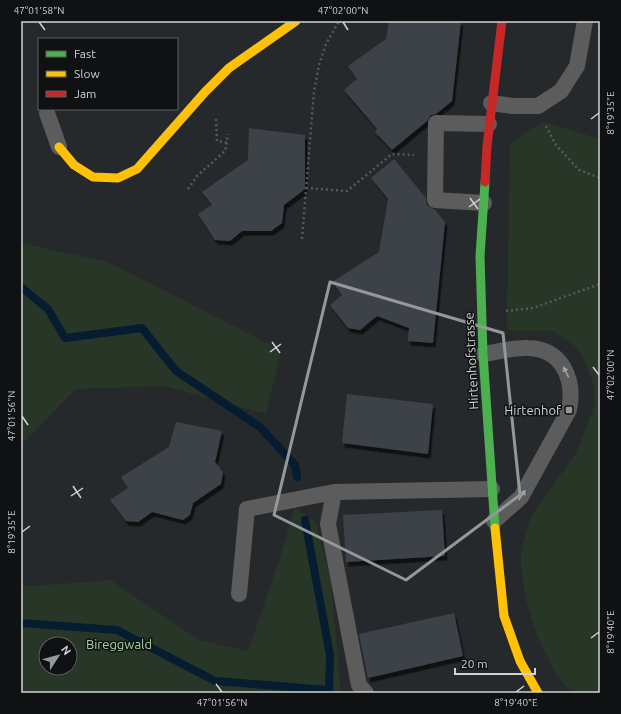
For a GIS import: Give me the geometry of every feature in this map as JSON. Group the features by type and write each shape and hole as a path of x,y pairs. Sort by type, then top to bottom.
{"street":[{"path":"59,147 74,165 93,177 118,178 137,169 205,92 229,68 296,21"},
{"name":"Hirtenhofstrasse","path":"502,21 489,124 480,256 483,354 494,521 504,616 520,661 538,693"}],"lane":[{"path":"492,103 513,106 538,106 561,91 577,66 585,21"},
{"path":"47,113 59,147"},
{"path":"484,203 435,200 436,123 489,124"},
{"path":"483,354 528,348 548,352 556,358 565,370 571,385 572,395 569,410 521,497 494,521"},
{"path":"239,594 247,509 334,492 492,489"},
{"path":"334,492 328,524 359,685 366,693"}],"path":[{"path":"302,239 314,92 319,65 326,44 339,21"},
{"path":"534,106 556,145 579,170 600,178"},
{"path":"216,116 217,141 227,143"},
{"path":"188,189 197,176 226,151 228,134"},
{"path":"306,188 347,191 392,154 436,156"},
{"path":"482,311 533,308 600,284"}],"highlighted area":[{"path":"330,282 503,333 520,495 406,580 274,515"}],"green space":[{"path":"545,122 600,139 600,693 572,693 556,674 538,638 526,600 521,566 521,551 531,516 576,453 595,404 593,383 584,359 575,346 553,331 512,331 508,329 510,145 530,129"},
{"path":"21,243 108,262 281,350 266,414 164,386 76,389 21,445"},
{"name":"Bireggwald","path":"295,507 316,523 331,583 341,693 21,693 21,585 33,586 110,580 199,640 248,651 280,558"}],"building":[{"path":"389,21 461,21 452,101 436,114 431,115 427,121 392,150 375,132 377,129 344,90 357,79 348,66 386,39"},
{"path":"249,128 305,135 305,189 284,205 282,223 271,231 242,231 230,241 215,240 198,214 212,205 202,192 248,160"},
{"path":"394,159 426,198 427,205 435,210 445,222 433,343 408,341 409,328 377,316 360,330 348,328 330,305 342,295 332,282 379,252 388,199 371,178"},
{"path":"347,394 433,404 428,454 342,443"},
{"path":"176,422 222,431 215,462 223,472 221,484 193,503 190,515 183,520 152,512 138,522 126,521 110,500 128,488 121,477 169,447"},
{"path":"442,510 445,556 346,562 343,515"},
{"path":"454,613 463,656 368,678 359,634"}],"waterway":[{"path":"21,287 48,309 65,338 142,328 176,371 260,427 295,465 297,477"},
{"path":"305,520 330,655 329,693"},
{"path":"21,623 117,630 215,681 327,690"}],"traffic: fast":[{"path":"485,182 480,256 483,354 495,528"}],"traffic: slow":[{"path":"59,147 74,165 93,177 118,178 137,169 205,92 229,68 296,21"},
{"path":"495,528 504,616 520,661 538,693"}],"traffic: jam":[{"path":"485,182 487,146 502,21"}],"place":[{"name":"Hirtenhof","path":"569,410"}]}
